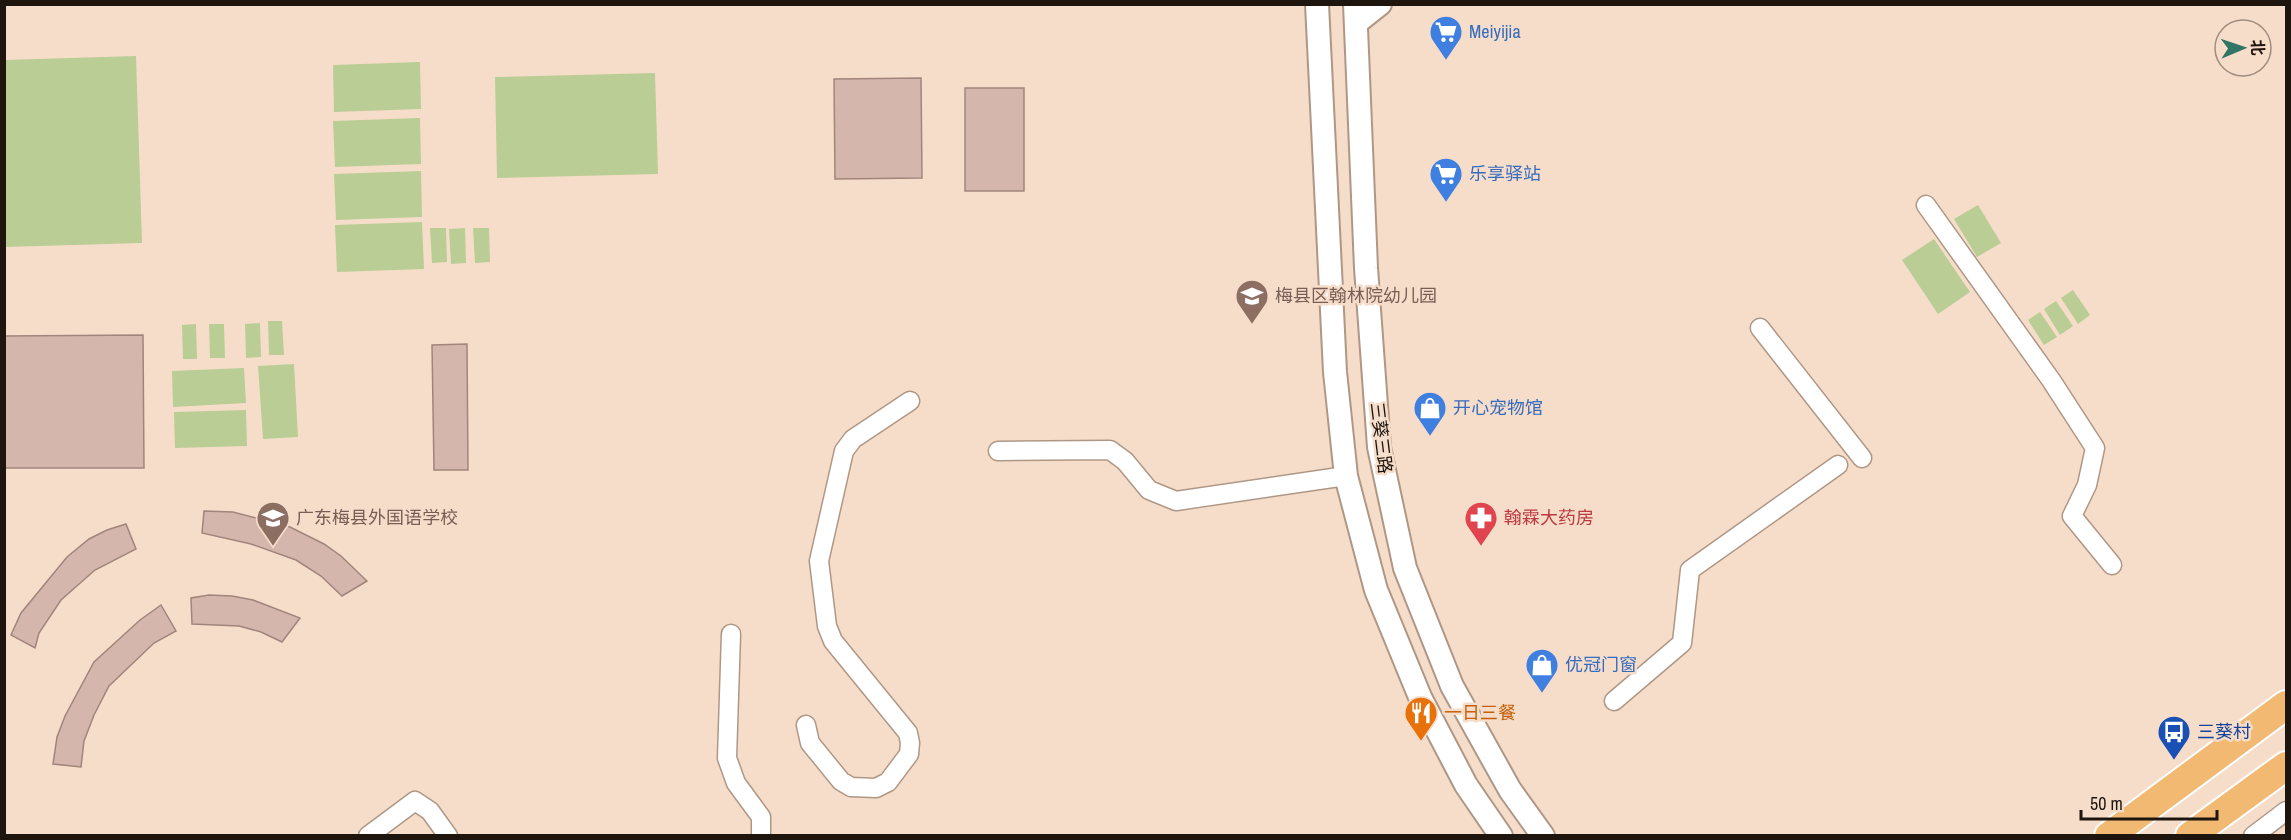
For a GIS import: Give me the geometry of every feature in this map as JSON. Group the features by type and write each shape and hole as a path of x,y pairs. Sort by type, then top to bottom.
{"main road":[{"path":"2109,836 2286,705"},
{"path":"2190,836 2286,766"}],"street":[{"path":"1317,4 1335,372 1346,476 1376,590 1420,697 1466,785 1501,836"},
{"path":"1355,14 1380,4"},
{"name":"三葵三路","path":"1355,14 1366,268 1379,447 1405,568 1452,686 1510,790 1543,836"},
{"path":"1926,205 2051,380 2095,448 2087,485 2072,516 2112,565"},
{"path":"1760,328 1862,458"},
{"path":"806,724 810,743 841,781 851,787 876,788 888,782 909,754 908,733 833,641 827,626 819,561 844,451 853,440 910,400"},
{"path":"998,451 1110,450 1125,461 1149,490 1176,501 1346,476"},
{"path":"1614,701 1682,643 1689,570 1838,465"},
{"path":"731,634 727,758 736,783 761,817 761,836"},
{"path":"368,836 415,801 430,811 448,836"},
{"path":"2253,836 2286,811"}],"green space":[{"path":"136,56 142,243 5,247 5,60"},
{"path":"420,62 421,109 334,112 333,65"},
{"path":"655,73 658,174 497,178 495,77"},
{"path":"420,118 421,164 335,167 333,121"},
{"path":"421,171 422,217 336,220 334,174"},
{"path":"1978,205 2001,243 1977,257 1954,219"},
{"path":"422,222 424,269 337,272 335,225"},
{"path":"430,228 446,228 447,262 432,263"},
{"path":"465,228 466,263 451,264 449,229"},
{"path":"473,228 489,228 490,262 475,263"},
{"path":"1934,239 1970,292 1938,314 1902,260"},
{"path":"2073,290 2090,315 2078,324 2061,298"},
{"path":"2056,301 2073,326 2060,335 2044,309"},
{"path":"2040,312 2057,337 2044,345 2028,320"},
{"path":"268,321 282,321 284,355 269,355"},
{"path":"260,323 261,357 246,358 245,324"},
{"path":"196,324 197,359 183,359 182,325"},
{"path":"209,324 224,324 225,358 210,358"},
{"path":"294,364 298,437 263,439 258,366"},
{"path":"244,368 246,403 173,407 172,371"},
{"path":"246,410 247,446 175,448 174,412"}],"building":[{"path":"921,78 922,178 835,179 834,79"},
{"path":"965,88 1024,88 1024,191 965,191"},
{"path":"143,335 144,468 4,468 4,336"},
{"path":"467,344 468,470 434,470 432,345"},
{"path":"204,511 233,512 290,527 324,544 341,556 367,581 342,596 321,576 296,560 251,544 202,533"},
{"path":"126,524 136,549 95,570 61,600 39,633 35,648 11,635 21,613 67,557 89,539"},
{"path":"209,595 253,600 300,618 282,642 261,632 239,626 192,624 191,598"},
{"path":"161,605 176,631 154,643 109,686 84,741 81,767 53,764 57,737 65,716 94,662 140,620"}],"place":[{"name":"Meiyijia","path":"1446,61"},
{"name":"乐享驿站","path":"1446,203"},
{"name":"梅县区翰林院幼儿园","path":"1252,325"},
{"name":"开心宠物馆","path":"1430,437"},
{"name":"广东梅县外国语学校","path":"273,547"},
{"name":"翰霖大药房","path":"1481,547"},
{"name":"优冠门窗","path":"1542,694"},
{"name":"一日三餐","path":"1421,742"},
{"name":"三葵村","path":"2174,761"}]}
